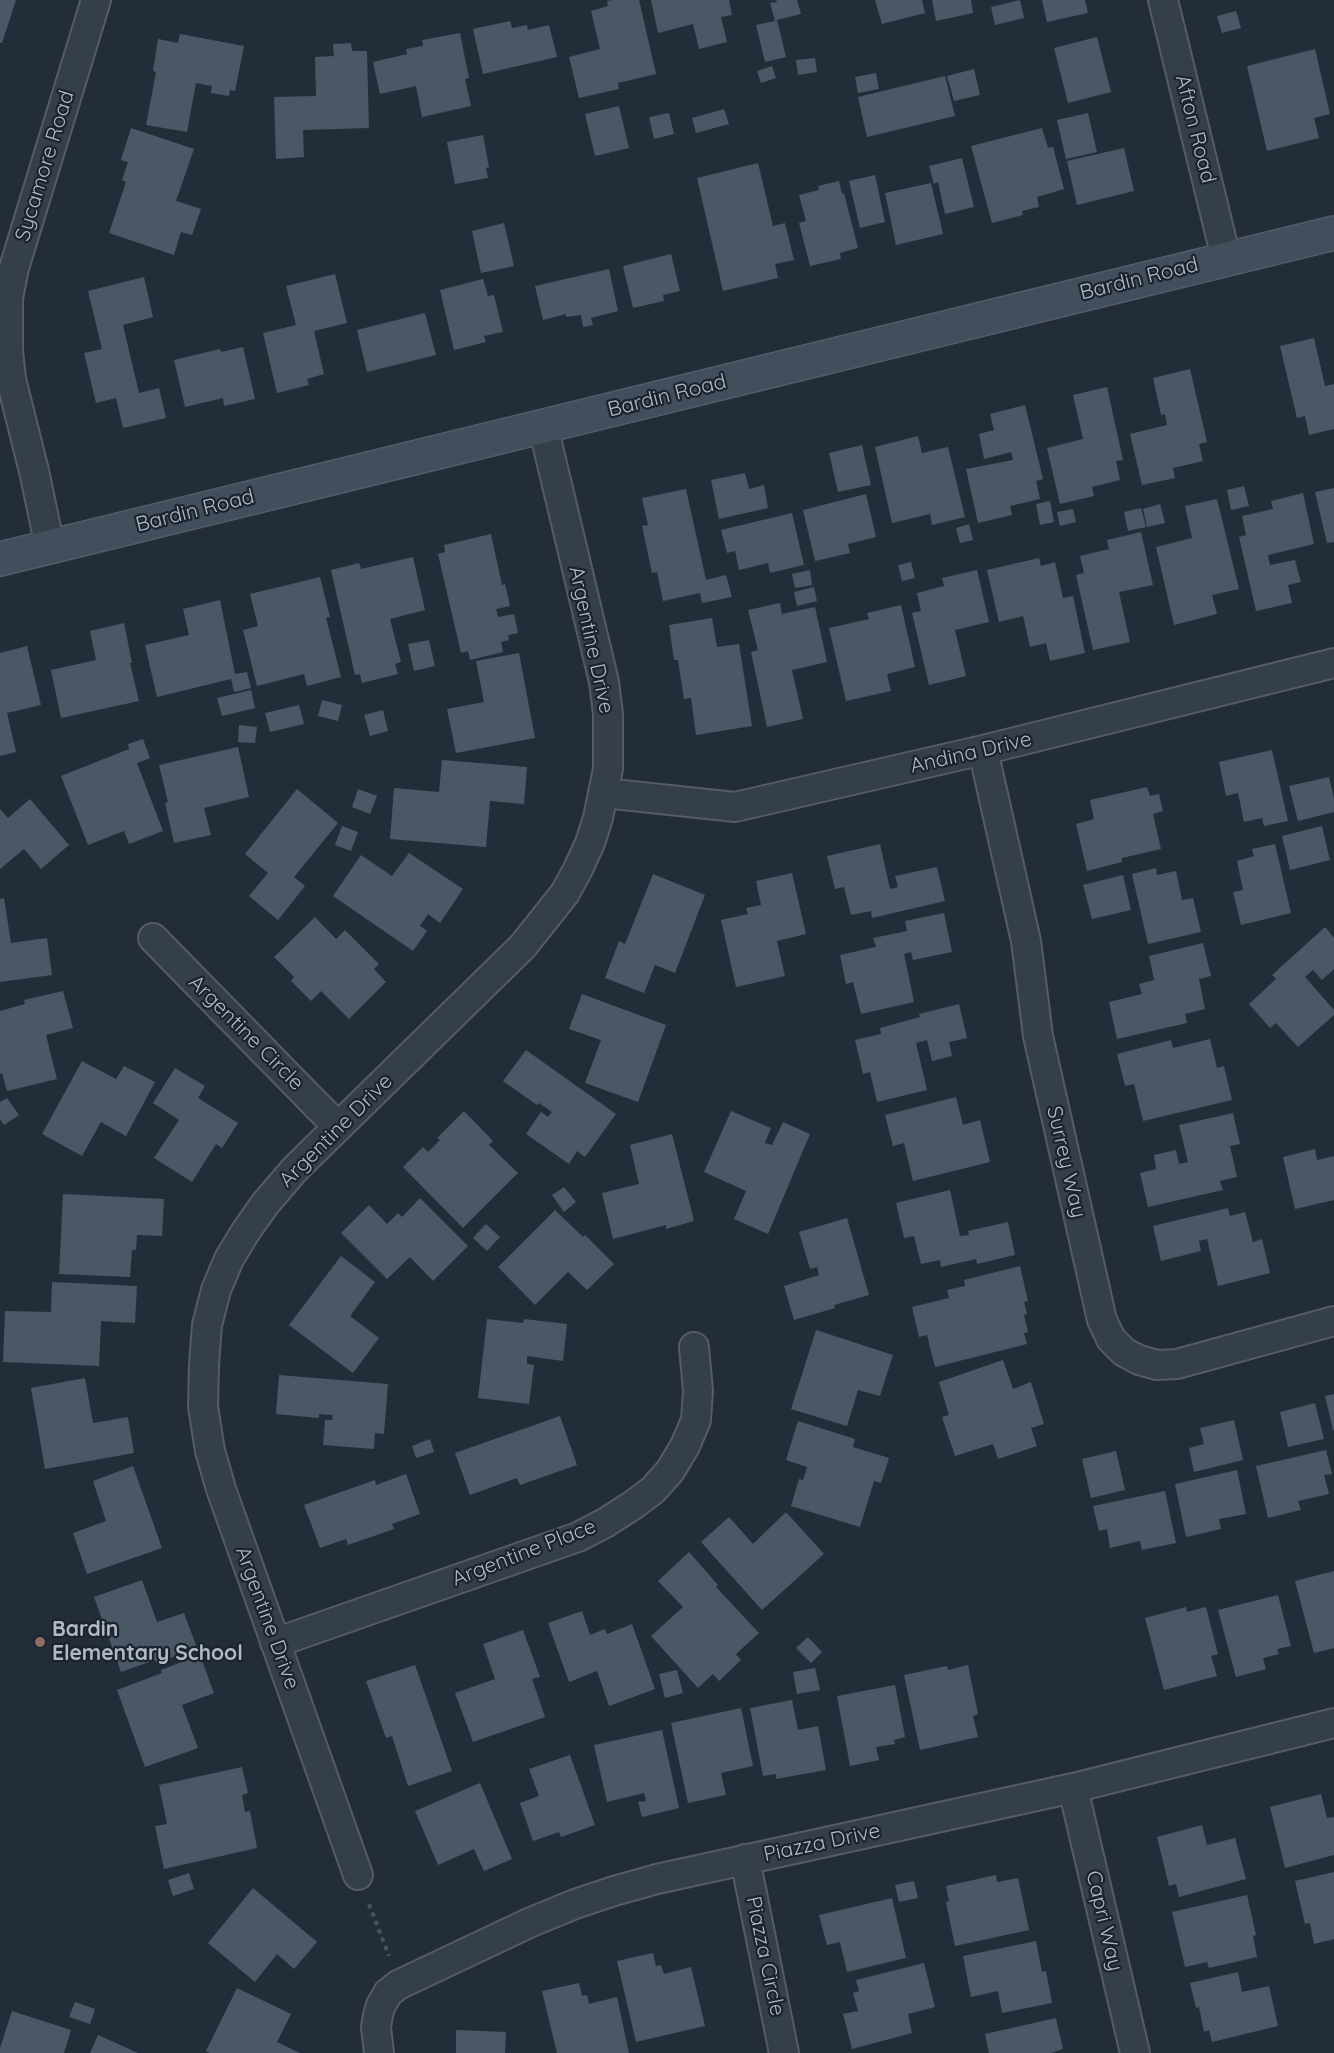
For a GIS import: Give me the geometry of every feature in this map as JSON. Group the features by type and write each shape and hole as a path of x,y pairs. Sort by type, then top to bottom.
{"street":[{"name":"Sycamore Road","path":"50,547 11,380 8,351 8,298 14,268 96,0"},
{"name":"Afton Road","path":"1163,0 1226,258"},
{"name":"Bardin Road","path":"0,559 1334,233"},
{"name":"Argentine Drive","path":"358,1875 221,1489 210,1451 203,1406 207,1325 216,1290 230,1259 265,1204 295,1169 523,946 565,893 593,835 604,793 609,744 608,714 604,682 543,426"},
{"name":"Andina Drive","path":"604,793 735,807 983,750 1334,663"},
{"name":"Surrey Way","path":"983,750 1026,941 1038,1036 1102,1320 1111,1339 1124,1352 1139,1360 1157,1365 1177,1364 1334,1321"},
{"name":"Argentine Circle","path":"153,938 338,1127"},
{"name":"Argentine Place","path":"275,1643 578,1537 633,1505 653,1490 670,1471 685,1446 696,1420 698,1392 694,1347"},
{"name":"Piazza Drive","path":"379,2053 376,2027 381,2005 388,1993 398,1985 529,1923 575,1904 657,1879 1073,1788 1334,1724"},
{"name":"Capri Way","path":"1073,1788 1134,2053"},
{"name":"Piazza Circle","path":"745,1859 784,2053"}],"path":[{"path":"358,1875 384,1940 398,1985"}],"building":[{"path":"0,0 16,0 2,43 0,43"},
{"path":"639,0 656,74 618,83 619,89 579,98 569,57 600,49 591,11 608,6 607,1"},
{"path":"651,0 729,0 732,15 721,17 727,42 699,49 693,24 658,33"},
{"path":"776,0 797,0 801,14 777,20 786,57 765,62 756,25 775,21 770,3 777,2"},
{"path":"875,0 922,0 925,13 882,24"},
{"path":"932,0 971,0 973,13 936,21"},
{"path":"1020,0 1024,18 995,25 991,7"},
{"path":"1042,0 1085,0 1088,13 1047,22"},
{"path":"1236,11 1241,28 1222,33 1217,16"},
{"path":"510,21 512,28 527,25 528,30 549,25 557,57 483,74 473,29"},
{"path":"460,33 469,78 465,79 471,106 422,117 416,86 380,94 373,62 407,54 406,49 423,46 422,40"},
{"path":"180,34 244,46 235,91 230,90 229,96 211,93 212,86 196,83 187,132 146,125 156,72 153,71 158,39 178,43"},
{"path":"1097,37 1111,92 1068,103 1054,48"},
{"path":"351,43 352,51 367,51 369,128 303,130 304,157 276,159 274,97 316,96 315,57 334,56 333,44"},
{"path":"1315,49 1330,114 1314,118 1319,138 1267,151 1247,66"},
{"path":"815,58 817,72 798,75 796,60"},
{"path":"772,66 776,78 761,83 757,71"},
{"path":"974,69 980,95 954,101 947,76"},
{"path":"876,73 879,89 858,93 855,77"},
{"path":"945,76 955,116 867,137 858,97"},
{"path":"619,106 629,148 595,156 585,114"},
{"path":"724,109 729,124 696,133 692,118"},
{"path":"669,113 674,134 654,139 649,117"},
{"path":"1088,113 1097,152 1066,159 1057,120"},
{"path":"131,128 194,149 176,201 201,209 192,235 181,232 174,255 109,233 126,182 122,180 128,162 121,160"},
{"path":"1042,128 1048,148 1053,147 1064,189 1037,197 1039,207 1022,211 1023,215 992,223 971,146"},
{"path":"483,135 489,167 486,168 488,178 455,184 447,142"},
{"path":"1124,148 1134,191 1077,205 1067,161"},
{"path":"962,158 974,207 945,214 938,182 934,184 929,166"},
{"path":"758,163 773,226 785,223 794,260 775,264 778,278 723,291 697,178"},
{"path":"875,175 885,222 860,228 849,181"},
{"path":"839,181 858,248 840,253 841,259 810,266 799,223 806,221 799,195 819,190 818,186"},
{"path":"931,183 943,234 896,245 885,193"},
{"path":"504,223 514,266 481,273 472,231"},
{"path":"671,254 680,291 663,295 664,301 633,308 623,266"},
{"path":"609,269 618,311 591,318 593,325 583,327 581,315 566,317 566,314 543,320 535,286"},
{"path":"335,274 347,323 314,331 324,374 307,379 309,385 277,393 263,333 296,325 286,286"},
{"path":"144,277 153,317 123,325 139,393 159,388 166,418 123,428 116,398 96,403 84,353 102,349 88,291"},
{"path":"483,279 488,296 494,295 503,332 484,336 486,342 454,350 440,290"},
{"path":"425,313 436,355 367,372 357,330"},
{"path":"1314,338 1325,386 1334,384 1334,429 1309,435 1305,416 1297,418 1280,346"},
{"path":"243,347 255,399 224,406 223,398 185,407 174,360 220,349 221,352"},
{"path":"1190,369 1207,442 1199,444 1203,461 1173,468 1175,478 1142,485 1130,434 1167,425 1165,414 1161,415 1153,378"},
{"path":"1107,387 1123,460 1116,461 1120,480 1092,487 1094,496 1060,504 1047,448 1083,439 1073,395"},
{"path":"1025,405 1043,479 1036,481 1040,499 1010,506 1012,515 978,523 966,469 1013,460 1011,452 984,459 979,434 994,430 990,414"},
{"path":"918,436 922,453 948,447 965,517 932,525 930,514 892,523 875,447"},
{"path":"862,445 871,485 838,492 829,453"},
{"path":"745,473 749,489 764,485 768,508 719,519 711,480"},
{"path":"1244,486 1249,506 1231,510 1227,490"},
{"path":"1334,488 1334,542 1327,543 1315,492"},
{"path":"686,489 706,580 726,575 732,597 702,603 700,593 663,601 657,572 652,573 642,526 648,525 642,498"},
{"path":"1303,493 1314,544 1268,555 1270,565 1295,560 1301,582 1288,585 1292,603 1256,611 1239,537 1246,535 1242,516 1273,509 1271,501"},
{"path":"866,494 876,537 848,544 850,553 815,561 803,510"},
{"path":"1217,499 1239,589 1212,595 1217,614 1174,625 1156,547 1192,538 1185,506"},
{"path":"1050,501 1054,522 1040,525 1036,504"},
{"path":"1160,504 1165,523 1147,527 1143,509"},
{"path":"1141,508 1146,527 1128,531 1124,512"},
{"path":"1073,509 1076,522 1060,526 1057,512"},
{"path":"792,513 804,565 770,573 768,563 739,570 735,551 727,553 721,530"},
{"path":"969,524 973,540 960,543 956,528"},
{"path":"1141,532 1153,585 1119,592 1130,642 1093,650 1076,575 1084,573 1080,556 1109,549 1107,540"},
{"path":"491,534 502,585 505,584 510,606 496,609 498,617 514,614 518,633 508,635 509,640 501,642 503,652 470,660 468,651 461,653 438,554 445,552 444,545"},
{"path":"413,557 425,610 390,619 401,662 395,664 398,674 362,683 360,674 355,675 331,570 359,563 361,569"},
{"path":"1039,558 1041,566 1055,562 1063,598 1073,596 1085,653 1050,661 1046,643 1030,647 1023,616 999,622 987,570"},
{"path":"911,562 915,578 902,581 898,565"},
{"path":"810,570 812,585 795,588 792,574"},
{"path":"977,570 989,622 955,630 966,676 929,685 912,613 921,611 917,593 944,586 942,578"},
{"path":"320,577 330,617 326,618 341,677 307,686 304,674 257,686 243,630 258,626 250,594"},
{"path":"814,587 817,601 797,606 794,592"},
{"path":"220,600 235,674 247,672 251,688 234,692 231,679 157,697 145,645 189,635 183,609"},
{"path":"780,603 782,614 815,607 827,662 792,670 803,719 767,727 751,652 758,650 748,610"},
{"path":"901,605 915,667 887,674 891,691 846,701 829,628 869,619 867,613"},
{"path":"712,618 717,647 739,644 752,726 696,735 691,698 684,699 678,660 674,660 669,625"},
{"path":"124,623 139,701 61,718 51,670 96,660 90,631"},
{"path":"429,640 435,666 414,671 408,644"},
{"path":"27,646 41,705 7,713 16,752 0,756 0,653"},
{"path":"519,653 535,738 456,753 447,709 484,702 476,661"},
{"path":"251,690 255,708 222,716 217,698"},
{"path":"322,700 342,705 338,721 318,716"},
{"path":"299,705 304,724 270,732 265,713"},
{"path":"383,710 388,731 370,736 364,715"},
{"path":"239,725 257,727 255,743 238,742"},
{"path":"143,739 150,758 137,763 163,831 129,844 124,831 88,845 61,776 129,749 128,744"},
{"path":"238,747 249,797 204,808 211,835 174,843 165,803 168,802 159,765"},
{"path":"1272,750 1288,821 1264,826 1262,818 1244,822 1238,793 1226,796 1219,762"},
{"path":"442,760 527,767 524,804 490,801 486,847 390,839 394,788 439,792"},
{"path":"1329,777 1334,798 1334,812 1298,821 1289,786"},
{"path":"1147,787 1150,796 1159,794 1163,811 1153,814 1161,849 1122,858 1122,862 1087,871 1076,824 1094,819 1090,800"},
{"path":"297,789 338,823 294,877 305,886 278,920 249,896 268,873 245,854"},
{"path":"358,789 377,796 370,814 352,807"},
{"path":"30,799 69,845 41,869 24,849 0,869 0,809 8,818"},
{"path":"342,826 358,832 351,851 335,845"},
{"path":"1322,826 1330,860 1290,870 1282,836"},
{"path":"880,844 890,889 898,887 895,876 937,867 945,901 872,918 871,911 851,915 844,887 835,889 827,856"},
{"path":"1275,844 1291,913 1241,925 1233,892 1243,890 1237,861 1254,856 1252,849"},
{"path":"409,853 463,889 440,923 428,914 420,926 427,931 413,951 333,896 361,855 392,876"},
{"path":"1156,868 1157,875 1176,871 1182,900 1193,898 1201,932 1148,944 1132,874"},
{"path":"792,873 806,934 777,941 785,976 736,987 721,920 748,914 746,908 761,905 756,881"},
{"path":"653,874 705,895 675,973 655,965 644,993 605,978 619,941 625,944"},
{"path":"1123,875 1131,910 1092,919 1083,885"},
{"path":"4,898 11,943 47,938 52,975 0,982 0,899"},
{"path":"944,913 952,952 913,960 911,952 904,954 914,1002 861,1014 853,982 846,984 840,955 876,947 873,938 907,931 905,921"},
{"path":"315,917 336,939 345,930 379,964 374,969 386,982 349,1019 321,991 311,1001 291,981 294,977 274,957"},
{"path":"1325,927 1334,938 1334,969 1322,980 1313,970 1305,977 1334,1010 1334,1015 1298,1047 1276,1023 1270,1028 1249,1004 1276,979 1272,975"},
{"path":"1203,943 1211,976 1199,979 1205,1009 1185,1014 1187,1023 1117,1039 1109,1002 1142,994 1139,984 1154,980 1149,956"},
{"path":"63,991 73,1028 46,1035 57,1079 7,1091 2,1073 0,1074 0,1011 25,1004 24,1000"},
{"path":"582,994 666,1025 638,1102 585,1083 601,1040 569,1029"},
{"path":"959,1004 967,1038 949,1042 952,1056 932,1061 927,1040 916,1043 927,1090 877,1102 870,1072 863,1074 855,1040 881,1034 880,1028 920,1017 919,1014"},
{"path":"1210,1039 1217,1068 1224,1066 1232,1100 1143,1121 1134,1084 1125,1086 1117,1054 1171,1040 1173,1048"},
{"path":"526,1050 616,1114 585,1157 577,1151 569,1164 526,1134 541,1112 548,1117 552,1112 539,1103 537,1105 503,1081"},
{"path":"82,1061 116,1079 124,1066 155,1082 126,1136 101,1122 82,1156 42,1134"},
{"path":"175,1068 205,1086 198,1098 238,1123 222,1148 216,1144 192,1182 154,1158 179,1120 153,1103"},
{"path":"956,1097 963,1125 980,1120 990,1162 913,1181 904,1143 893,1146 885,1115"},
{"path":"7,1098 19,1115 4,1125 0,1119 0,1102"},
{"path":"464,1111 493,1141 489,1145 518,1173 463,1228 403,1167 423,1147 428,1152 440,1140 437,1138"},
{"path":"731,1111 771,1128 765,1143 772,1145 783,1122 810,1134 768,1234 734,1219 746,1191 704,1172"},
{"path":"1233,1113 1240,1144 1230,1146 1237,1177 1220,1181 1223,1190 1148,1207 1140,1173 1156,1169 1154,1155 1176,1150 1179,1164 1188,1162 1179,1125"},
{"path":"672,1134 694,1221 666,1229 666,1225 613,1239 602,1193 639,1184 630,1145"},
{"path":"1315,1149 1317,1160 1334,1156 1334,1200 1295,1209 1283,1157"},
{"path":"564,1187 576,1202 564,1212 552,1195"},
{"path":"950,1190 960,1236 969,1235 968,1231 1008,1222 1015,1255 977,1264 976,1259 941,1267 940,1260 921,1264 914,1236 904,1238 896,1203"},
{"path":"63,1194 164,1199 162,1236 137,1235 136,1250 132,1250 130,1277 59,1274"},
{"path":"420,1198 468,1246 433,1281 410,1257 387,1279 341,1233 369,1205 387,1224 398,1213 402,1217"},
{"path":"1228,1208 1230,1216 1245,1212 1253,1242 1262,1239 1270,1273 1218,1286 1207,1239 1199,1241 1201,1251 1161,1261 1153,1226"},
{"path":"555,1210 583,1237 585,1235 614,1264 587,1290 568,1272 535,1305 498,1267"},
{"path":"847,1218 869,1295 794,1320 784,1286 819,1275 817,1267 810,1269 799,1232"},
{"path":"486,1224 500,1237 487,1251 473,1238"},
{"path":"341,1256 375,1282 350,1316 379,1338 353,1373 289,1325"},
{"path":"1020,1266 1028,1301 1024,1302 1028,1332 1024,1333 1027,1344 935,1367 927,1335 919,1337 912,1307 949,1298 947,1290 965,1286 964,1280"},
{"path":"52,1282 137,1286 135,1323 101,1321 99,1366 3,1362 5,1311 51,1312"},
{"path":"487,1319 523,1323 524,1319 567,1324 563,1361 527,1356 527,1364 534,1365 529,1404 478,1398"},
{"path":"816,1330 893,1355 880,1396 858,1390 847,1426 791,1409"},
{"path":"1003,1360 1013,1389 1031,1382 1044,1424 1031,1428 1037,1446 998,1459 993,1444 955,1456 942,1417 949,1415 939,1382"},
{"path":"279,1375 388,1384 384,1434 375,1433 374,1449 323,1445 325,1420 332,1420 333,1415 319,1414 319,1418 276,1414"},
{"path":"85,1378 93,1423 128,1417 134,1453 45,1469 31,1388"},
{"path":"1334,1394 1334,1430 1333,1430 1325,1396"},
{"path":"1315,1403 1324,1439 1288,1447 1280,1412"},
{"path":"560,1416 577,1465 520,1485 517,1478 470,1495 455,1453"},
{"path":"1234,1420 1243,1460 1194,1472 1189,1448 1204,1444 1200,1428"},
{"path":"798,1421 855,1439 853,1447 889,1458 881,1483 874,1481 860,1527 791,1506 799,1479 803,1480 807,1467 786,1460"},
{"path":"430,1439 434,1452 416,1458 412,1446"},
{"path":"1326,1450 1332,1474 1324,1475 1329,1494 1298,1501 1301,1510 1268,1518 1256,1466"},
{"path":"1116,1451 1125,1490 1091,1498 1082,1459"},
{"path":"133,1466 162,1548 87,1574 73,1533 106,1521 93,1481"},
{"path":"1237,1470 1246,1514 1219,1519 1221,1529 1186,1537 1175,1484"},
{"path":"406,1474 420,1514 392,1524 394,1529 348,1545 346,1539 320,1548 304,1505 375,1480 376,1485"},
{"path":"1165,1491 1176,1543 1142,1550 1140,1541 1110,1548 1107,1529 1099,1531 1093,1506"},
{"path":"786,1512 824,1554 762,1610 701,1542 729,1517 753,1544"},
{"path":"689,1552 718,1585 716,1587 759,1633 736,1654 741,1660 719,1681 713,1674 698,1688 651,1636 683,1607 658,1581"},
{"path":"1334,1571 1334,1648 1314,1653 1295,1581"},
{"path":"142,1580 157,1622 184,1613 197,1648 157,1663 155,1660 121,1672 94,1597"},
{"path":"1278,1595 1291,1646 1277,1649 1279,1654 1263,1658 1266,1669 1236,1677 1218,1610"},
{"path":"1186,1607 1187,1612 1206,1607 1218,1654 1211,1656 1217,1676 1164,1690 1145,1618"},
{"path":"582,1611 590,1635 605,1629 607,1634 632,1624 655,1689 609,1706 597,1671 569,1682 548,1623"},
{"path":"523,1630 540,1677 532,1679 545,1717 473,1742 455,1693 495,1679 483,1644"},
{"path":"808,1637 822,1652 811,1663 796,1648"},
{"path":"200,1655 214,1693 182,1705 198,1748 145,1767 117,1690 162,1673 161,1670"},
{"path":"415,1665 452,1771 408,1786 392,1736 386,1738 366,1681"},
{"path":"968,1665 978,1714 973,1716 978,1737 920,1750 904,1675 947,1666 948,1670"},
{"path":"815,1668 820,1690 797,1694 793,1672"},
{"path":"677,1670 683,1693 665,1698 659,1674"},
{"path":"895,1685 905,1737 894,1740 895,1744 876,1747 879,1760 850,1766 837,1696"},
{"path":"792,1700 798,1730 818,1726 826,1770 776,1779 776,1774 763,1776 750,1708"},
{"path":"741,1708 753,1766 721,1773 726,1795 688,1803 671,1723"},
{"path":"662,1730 679,1808 642,1817 638,1802 646,1801 644,1793 607,1802 594,1745"},
{"path":"570,1755 595,1825 561,1837 559,1832 533,1841 520,1803 539,1796 529,1769"},
{"path":"242,1767 248,1793 242,1795 245,1812 250,1811 257,1848 164,1869 155,1826 167,1824 159,1785"},
{"path":"480,1783 512,1859 484,1871 474,1849 438,1865 415,1811"},
{"path":"1321,1794 1327,1818 1334,1817 1334,1855 1285,1868 1270,1807"},
{"path":"1202,1825 1207,1845 1235,1838 1246,1879 1179,1897 1176,1884 1169,1886 1157,1837"},
{"path":"1334,1872 1334,1939 1314,1944 1310,1923 1305,1924 1295,1881"},
{"path":"189,1873 194,1889 173,1896 168,1880"},
{"path":"996,1875 997,1882 1018,1878 1029,1930 955,1946 946,1902 949,1901 946,1886"},
{"path":"914,1881 918,1898 899,1902 895,1885"},
{"path":"253,1888 317,1942 294,1969 277,1954 255,1982 208,1943"},
{"path":"1247,1895 1256,1935 1253,1936 1257,1957 1209,1968 1207,1962 1185,1967 1172,1912"},
{"path":"892,1898 906,1958 847,1972 840,1942 827,1945 819,1915"},
{"path":"1036,1941 1042,1972 1046,1971 1052,2003 1002,2013 998,1991 971,1997 963,1956"},
{"path":"653,1953 656,1966 661,1965 664,1974 691,1967 705,2026 636,2042 617,1961"},
{"path":"924,1963 935,2007 908,2014 912,2033 852,2049 843,2014 858,2011 853,1993 859,1991 856,1980"},
{"path":"1238,1972 1242,1992 1269,1986 1278,2026 1212,2042 1209,2030 1204,2032 1199,2007 1196,2008 1190,1983"},
{"path":"579,1983 582,1996 587,1995 589,2004 617,1997 629,2053 557,2053 542,1991"},
{"path":"237,1988 291,2014 277,2042 300,2053 210,2053 206,2051"},
{"path":"75,2002 95,2009 90,2024 69,2017"},
{"path":"12,2011 71,2030 64,2053 0,2053"},
{"path":"1056,2018 1063,2049 1051,2053 989,2053 985,2034"},
{"path":"456,2030 506,2032 505,2053 456,2053"},
{"path":"98,2035 138,2053 90,2053"}],"place":[{"name":"Bardin Elementary School","path":"40,1642"}]}
